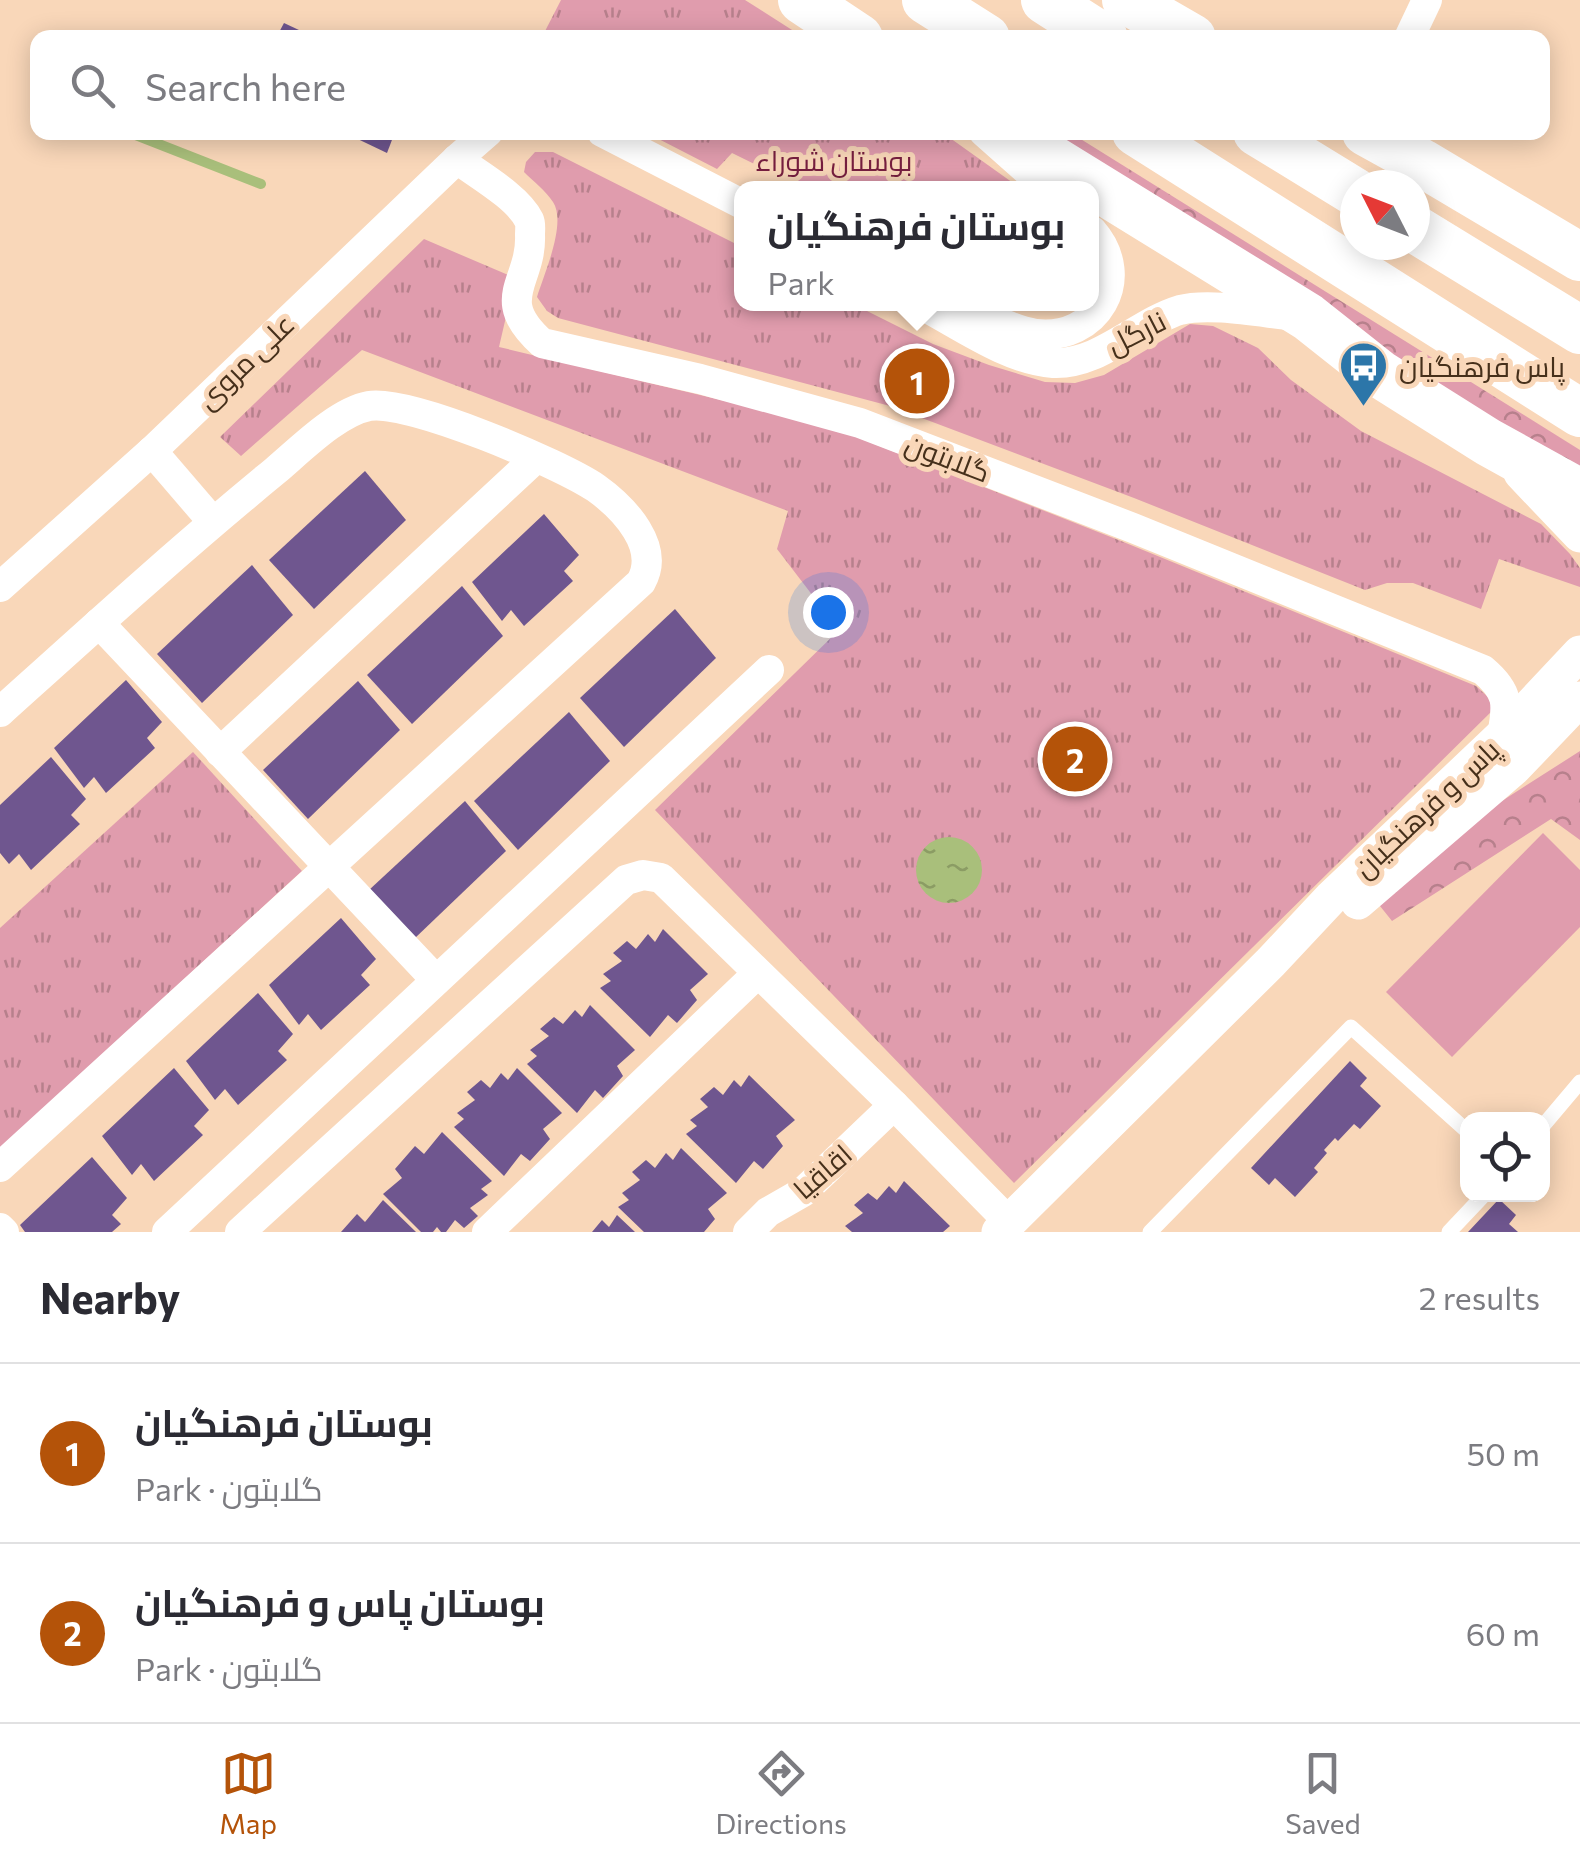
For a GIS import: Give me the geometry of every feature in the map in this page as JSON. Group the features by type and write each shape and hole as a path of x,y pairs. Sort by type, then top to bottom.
{"highway":[{"path":"802,0 847,30"},
{"path":"926,0 973,30"},
{"path":"1045,0 1092,30"},
{"path":"1126,0 1178,30"},
{"path":"1021,140 1088,181"},
{"path":"1149,140 1580,413"},
{"path":"1270,140 1340,183"},
{"path":"1380,140 1568,250"},
{"path":"1099,188 1308,316 1380,374 1488,442 1580,493"},
{"path":"1430,238 1580,330"}],"street":[{"path":"1413,30 1427,0"},
{"name":"علی مروی","path":"0,588 152,451 479,140"},
{"path":"618,140 734,200"},
{"path":"993,140 1039,181"},
{"name":"گلابتون","path":"457,159 517,204 530,222 531,243 516,305 520,318 542,343 700,379 860,423 1133,528 1483,670 1497,682 1504,695 1507,711 1502,736"},
{"name":"نارگل","path":"1099,242 1111,274 1110,289 1099,305"},
{"name":"نارگل","path":"933,311 1012,353 1057,363 1080,361 1183,310 1205,307 1308,316"},
{"name":"نارگل","path":"979,311 1036,334 1074,328 1095,311"},
{"path":"0,712 213,522 336,422 374,405 394,406 438,418 594,486 616,504 644,544 648,559 648,570 641,582 0,1167"},
{"path":"1488,442 1580,534"},
{"path":"152,451 213,522"},
{"path":"220,752 536,458"},
{"path":"99,624 436,980"},
{"name":"پاس و فرهنگیان","path":"1004,1227 1331,898 1502,736 1580,653"},
{"path":"166,1232 769,670"},
{"name":"پاس و فرهنگیان","path":"1271,962 1328,928 1452,824 1514,768 1580,699"},
{"path":"240,1232 626,880 643,875 661,878 894,1105 1004,1227"},
{"path":"488,1232 758,973"},
{"name":"اقاقیا","path":"748,1232 768,1212 803,1192 894,1105"}],"lane":[{"path":"1150,1232 1350,1027 1460,1125"},
{"path":"1550,1118 1580,1082"},
{"path":"1450,1232 1478,1202"}],"green space":[{"path":"561,0 745,0 792,30 546,30"},
{"name":"بوستان شوراء","path":"661,140 953,140 1010,181 789,181 732,153 717,169"},
{"path":"1052,140 1082,140 1580,450 1580,473"},
{"path":"535,152 553,152 734,243 734,311 867,311 933,344 989,365 1045,382 1075,383 1104,375 1190,324 1213,326 1258,348 1291,380 1361,431 1541,524 1580,568 1580,587 1499,559 1481,609 1413,583 1387,583 1365,590 890,406 558,318 537,297 553,249 557,211 524,172 526,162"},
{"path":"424,239 515,278 499,347 826,425 1476,686 1494,709 1014,1183 655,810 839,630 777,549 788,511 362,350 241,456 220,437"},
{"path":"1580,751 1580,840 1551,819 1392,921 1376,901 1491,808"},
{"path":"193,752 302,871 0,1148 0,928"},
{"path":"1543,833 1580,870 1580,927 1452,1057 1386,992"}],"water":[{"path":"949,837 962,839 972,847 980,857 980,883 972,893 962,901 949,903 936,901 926,893 918,883 916,870 918,857 926,847 936,839"}],"building":[{"path":"284,23 299,30 280,30"},
{"path":"360,140 392,140 387,153"},
{"path":"365,471 406,520 314,609 269,560"},
{"path":"544,514 579,555 564,571 573,581 524,626 511,610 502,621 472,582"},
{"path":"252,565 293,615 202,703 157,654"},
{"path":"462,586 503,636 412,724 367,675"},
{"path":"675,609 716,658 624,747 580,698"},
{"path":"126,680 162,722 147,738 155,748 106,793 94,777 84,788 54,748"},
{"path":"358,681 400,730 308,819 263,770"},
{"path":"569,712 610,761 518,850 474,801"},
{"path":"51,757 86,799 71,815 80,824 31,870 19,854 9,864 0,853 0,805"},
{"path":"465,801 506,851 414,939 369,890"},
{"path":"341,918 376,959 361,975 370,985 321,1030 308,1014 299,1025 269,985"},
{"path":"663,929 708,974 690,990 697,1000 677,1023 668,1015 650,1037 600,988 611,981 603,974 622,961 613,953 627,941 636,949 648,934 655,942"},
{"path":"258,993 293,1034 278,1051 287,1060 238,1105 225,1089 215,1100 186,1061"},
{"path":"590,1005 635,1050 617,1066 623,1076 603,1098 595,1090 577,1113 527,1064 537,1056 530,1050 549,1036 540,1029 554,1017 563,1024 575,1010 582,1017"},
{"path":"1350,1061 1367,1078 1360,1086 1381,1106 1360,1129 1354,1124 1338,1141 1335,1138 1314,1168 1318,1172 1295,1197 1275,1178 1269,1185 1251,1168"},
{"path":"174,1068 209,1110 194,1126 203,1135 154,1181 141,1164 132,1175 102,1136"},
{"path":"517,1068 562,1113 543,1129 550,1139 530,1161 521,1154 504,1176 454,1127 464,1119 457,1113 475,1100 467,1092 481,1080 490,1088 501,1073 508,1080"},
{"path":"749,1075 795,1120 776,1136 783,1146 763,1169 754,1161 736,1183 686,1134 697,1126 690,1120 708,1107 700,1099 714,1087 723,1095 734,1080 741,1087"},
{"path":"442,1132 492,1181 481,1189 488,1195 470,1208 478,1216 464,1228 455,1220 446,1232 437,1227 433,1232 421,1232 383,1194 402,1178 395,1169 415,1146 424,1154"},
{"path":"681,1148 727,1193 708,1209 715,1219 704,1232 644,1232 618,1207 629,1200 622,1193 640,1180 632,1172 646,1160 655,1168 666,1153 673,1160"},
{"path":"92,1157 127,1198 112,1215 121,1224 112,1232 25,1232 20,1225"},
{"path":"904,1181 950,1226 943,1232 852,1232 845,1226 863,1213 854,1205 868,1193 877,1200 889,1186 896,1193"},
{"path":"383,1200 416,1232 341,1232 357,1214 365,1222"},
{"path":"1496,1202 1502,1202 1516,1215 1509,1224 1518,1232 1468,1232"},
{"path":"617,1215 635,1232 592,1232 602,1220 609,1227"}],"waterway":[{"path":"148,140 261,184"}],"place":[{"name":"بوستان فرهنگیان","path":"917,381"},
{"name":"پاس فرهنگیان","path":"1364,408"},
{"name":"بوستان پاس و فرهنگیان","path":"1075,759"}]}
